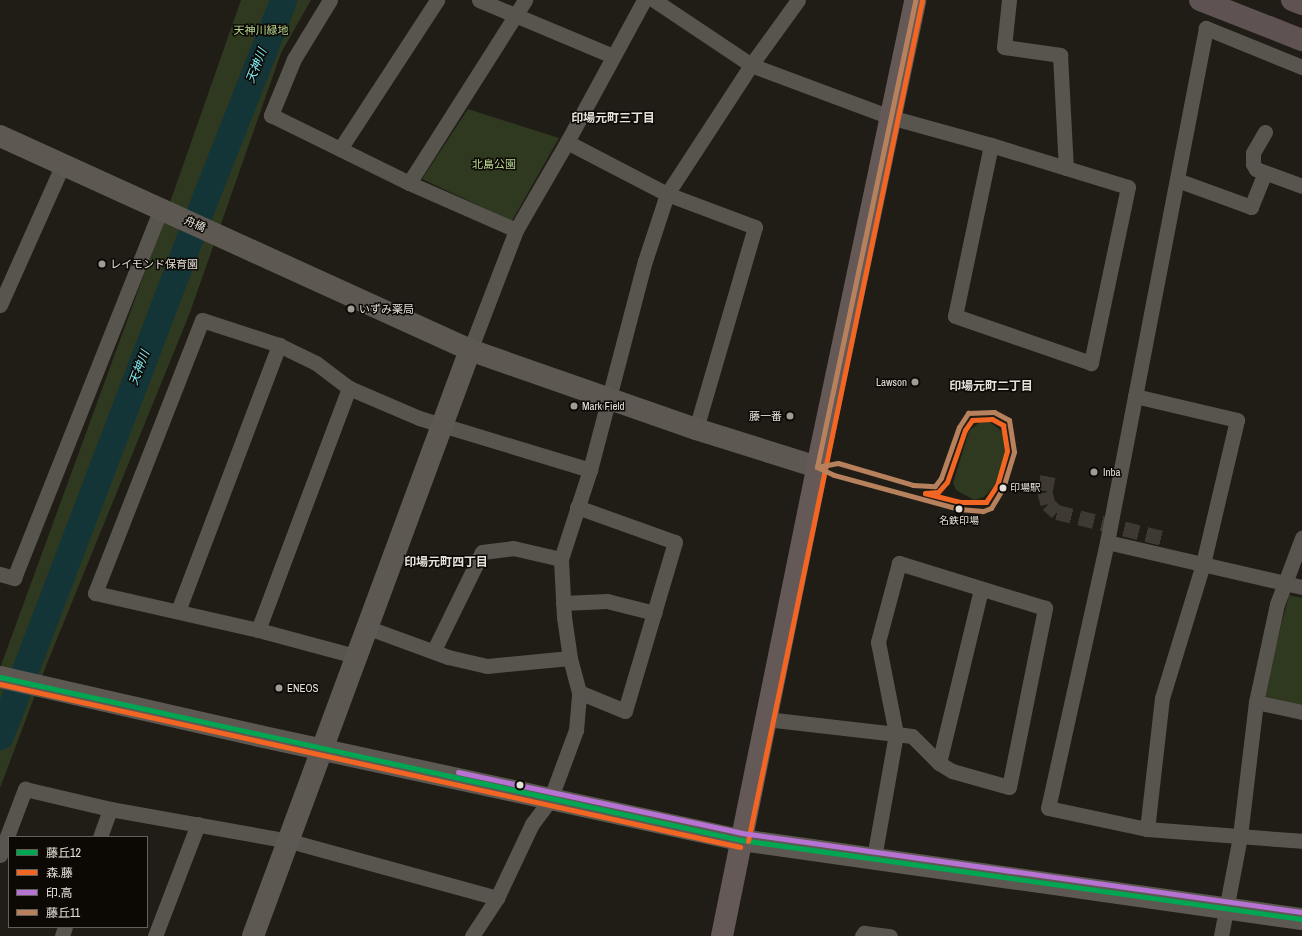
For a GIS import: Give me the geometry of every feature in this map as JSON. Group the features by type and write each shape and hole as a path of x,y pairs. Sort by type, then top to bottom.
{"highway":[{"path":"1200,0 1302,40"},
{"path":"1292,0 1302,4"}],"main road":[{"path":"722,936 817,466 915,0"}],"street":[{"path":"330,0 294,59 272,114 409,183 516,230"},
{"path":"340,148 437,0"},
{"path":"479,0 613,56"},
{"path":"409,183 525,0"},
{"path":"253,936 324,749 355,656 516,230 567,142 644,0"},
{"path":"654,0 751,65 890,118 991,145 1128,187 1091,362 955,316 991,145"},
{"path":"472,936 497,898 532,824 550,800 576,730 579,692 570,658 563,603 561,559 590,470 645,261 668,194 751,65 798,0"},
{"path":"1008,0 1004,46 1060,55 1066,168"},
{"path":"1302,67 1206,28 1106,542 1048,808 1147,829 1302,841"},
{"path":"1265,132 1253,153 1253,164 1265,173 1302,186"},
{"name":"舟橋","path":"0,136 470,350 696,429 817,466"},
{"path":"567,142 668,194 754,227 696,429"},
{"path":"0,305 63,164"},
{"path":"1177,180 1251,207 1265,173"},
{"path":"0,574 14,578 167,212"},
{"path":"355,656 258,630 95,593 202,320 279,344 316,363 349,388 419,418 443,424 590,470"},
{"path":"178,611 279,344"},
{"path":"258,630 349,388"},
{"path":"1135,396 1237,420 1202,564 1162,698 1147,829"},
{"path":"577,507 675,542 625,711 579,692"},
{"path":"1221,936 1225,908 1240,836 1256,702 1277,604 1287,584 1302,538"},
{"path":"1106,542 1302,588"},
{"path":"434,650 482,552 513,548 561,559"},
{"path":"766,719 896,734 912,736 939,763 952,771 1008,787 1045,608 899,563 878,642 896,734 874,857"},
{"path":"939,763 981,589"},
{"path":"563,603 607,601 654,613"},
{"path":"366,627 434,650 448,657 487,666 570,658"},
{"path":"0,677 550,800 741,840 874,857 1003,878 1302,919"},
{"path":"1256,702 1302,712"},
{"path":"0,855 25,789 110,809 290,841 497,898"},
{"path":"100,836 110,809"},
{"path":"155,936 198,824"},
{"path":"862,936 864,933 890,936"}],"green space":[{"name":"天神川緑地","path":"241,0 311,0 281,53 189,315 46,666 0,788 0,668 161,228"},
{"name":"北島公園","path":"468,109 559,138 512,221 422,179"},
{"path":"980,422 990,422 1004,433 1007,440 1006,460 1003,474 994,486 984,497 974,500 956,490 953,483 969,431"},
{"path":"1289,595 1302,598 1302,705 1263,696"}],"waterway":[{"name":"天神川","path":"0,736 193,229 283,0"}],"tunnel":[{"path":"1048,476 1045,492 1048,504 1057,512 1167,539"}],"transit line":[{"name":"藤丘11","path":"817,467 915,0"},
{"name":"森.藤","path":"748,841 922,1"},
{"name":"藤丘11","path":"994,412 1009,420 1014,452 1003,488 991,508 983,511 959,509 834,475 817,467 838,463 913,485 935,486 941,478 959,427 968,413 994,412"},
{"name":"森.藤","path":"992,419 1003,425 1007,451 997,485 986,502 960,502 925,493 938,492 947,482 965,430 972,420 992,419"},
{"name":"藤丘12","path":"0,677 741,840 1302,919"},
{"name":"森.藤","path":"0,684 740,847"},
{"name":"印.高","path":"458,772 742,833 1302,912"}],"place":[{"name":"レイモンド保育園","path":"102,264"},
{"name":"いずみ薬局","path":"351,309"},
{"name":"Lawson","path":"915,382"},
{"name":"Mark Field","path":"574,406"},
{"name":"藤一番","path":"790,416"},
{"name":"Inba","path":"1094,472"},
{"name":"印場駅","path":"1003,488"},
{"name":"名鉄印場","path":"959,509"},
{"name":"ENEOS","path":"279,688"}],"district":[{"name":"印場元町三丁目","path":"613,119"},
{"name":"印場元町二丁目","path":"991,387"},
{"name":"印場元町四丁目","path":"446,563"}]}
